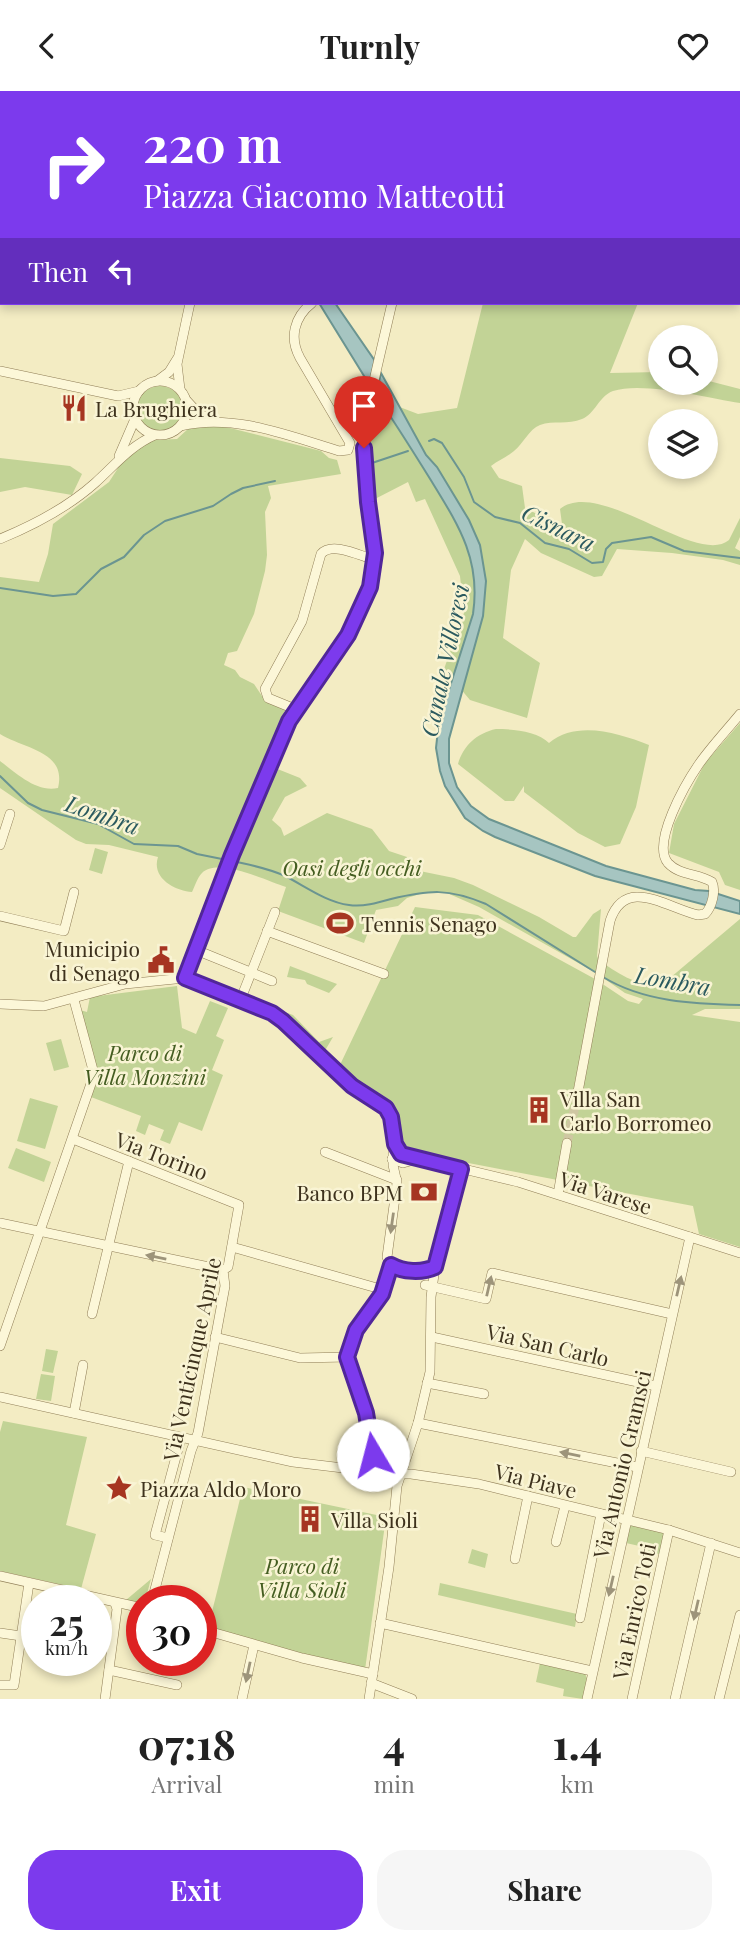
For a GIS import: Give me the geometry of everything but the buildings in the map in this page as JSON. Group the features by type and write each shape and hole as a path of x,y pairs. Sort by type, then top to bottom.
{"street":[{"path":"190,305 177,371 180,389 199,414 216,421 278,433 339,451 348,450 350,443 343,427 300,358 295,345 294,332 298,319 310,305"},
{"path":"185,978 227,867 292,715 339,649 355,622 370,587 375,560 364,461 367,421 392,305"},
{"path":"116,461 134,415 135,399 139,391 169,372 179,354"},
{"path":"0,371 118,397 139,391"},
{"path":"157,381 167,382 180,389"},
{"path":"118,397 145,431 155,435"},
{"path":"181,426 187,412 187,401"},
{"path":"0,539 38,522 71,502 139,443 155,435 170,434 181,426 216,421"},
{"path":"290,707 268,698 265,689 302,621 322,552 331,548 375,560"},
{"path":"577,1097 610,919 615,910 622,901 637,896 698,915 705,915 709,910 714,891 710,880 681,872 668,863 663,853 662,840 699,765 740,714"},
{"path":"0,845 10,814"},
{"path":"0,916 64,931 74,892"},
{"path":"240,1001 275,912"},
{"path":"267,931 384,974"},
{"path":"196,950 272,981"},
{"path":"0,1004 35,1007 74,1000 125,984 185,978 279,1018 347,1086 386,1108 391,1117 397,1157 397,1180 387,1257 391,1265 398,1269 420,1271 435,1267"},
{"path":"0,1346 73,1139 93,1074 74,1000"},
{"name":"Via Torino","path":"73,1139 239,1205"},
{"path":"558,1194 567,1143"},
{"path":"325,1152 397,1180"},
{"name":"Via Varese","path":"397,1157 461,1169 558,1194 740,1253"},
{"path":"92,1314 129,1161"},
{"path":"369,1699 397,1486 418,1423 427,1383 432,1337 430,1290 461,1169"},
{"name":"Via Venticinque Aprile","path":"156,1585 200,1425 225,1286 223,1270 228,1267 239,1205"},
{"path":"0,1223 223,1270"},
{"name":"Via Antonio Gramsci","path":"587,1699 690,1237"},
{"path":"232,1247 384,1290"},
{"path":"374,1471 366,1413 347,1357 356,1330 384,1290 391,1265"},
{"path":"420,1271 430,1290"},
{"path":"430,1290 486,1299 492,1273 673,1314"},
{"path":"215,1337 300,1358 347,1357"},
{"name":"Via San Carlo","path":"432,1337 656,1386"},
{"path":"74,1413 83,1365"},
{"path":"427,1383 484,1394"},
{"name":"Via Piave","path":"0,1397 305,1465 479,1484 669,1530 740,1553"},
{"path":"418,1423 637,1467"},
{"path":"168,1538 155,1535 181,1438"},
{"path":"641,1451 731,1472"},
{"path":"515,1559 528,1496"},
{"path":"556,1542 565,1506"},
{"path":"580,1618 601,1514"},
{"name":"Via Enrico Toti","path":"632,1699 669,1530"},
{"path":"675,1699 711,1543"},
{"path":"0,1576 126,1605"},
{"path":"112,1647 117,1608 115,1603"},
{"path":"719,1699 738,1632 740,1615"},
{"path":"380,1623 592,1671"},
{"path":"0,1633 21,1636 14,1685 0,1685"},
{"path":"217,1634 372,1679 412,1699"},
{"path":"243,1699 254,1644"},
{"path":"112,1671 177,1685"},
{"path":"105,1699 108,1676"}],"green space":[{"path":"483,305 637,305 610,373 648,372 648,388 613,391 582,419 536,427 514,451 491,466 499,478 522,486 525,508 559,525 562,524 560,509 577,502 598,504 672,534 714,545 729,540 740,518 740,537 735,548 740,551 740,565 672,553 617,549 602,576 594,577 541,553 525,539 511,570 503,638 540,663 527,718 470,700 444,669 464,613 460,576 425,499 416,502 408,482 373,500 368,462 376,398 418,414 457,408"},
{"path":"718,383 740,389 740,403 698,395 718,395"},
{"path":"160,386 176,393 183,409 176,425 160,432 144,425 137,409 144,393"},
{"name":"Oasi degli occhi","path":"222,426 321,451 329,458 337,460 341,474 268,486 271,498 265,512 265,571 254,614 237,651 228,653 224,665 254,684 262,696 286,708 265,764 300,778 307,786 285,797 272,820 281,828 284,836 327,813 372,829 389,851 407,857 405,868 454,878 473,885 573,937 576,937 593,914 601,909 597,956 599,960 627,977 658,988 740,919 740,1009 705,1009 692,1015 740,1022 740,1247 699,1234 693,1206 406,1151 398,1144 398,1120 393,1110 339,1067 415,907 478,915 595,979 581,1052 601,983 628,1001 639,1004 643,999 625,993 596,973 479,907 447,893 423,893 407,898 398,906 376,910 364,943 278,911 286,887 243,872 209,869 200,875 192,892 179,889 161,877 158,857 76,840 0,788 0,761 27,781 42,788 58,788 59,776 50,759 0,734 0,577 39,582 48,554 53,524 109,482 122,462 142,445 154,440 177,439 189,428","holes":["585,1064 579,1098 572,1096 578,1068"]},
{"path":"0,458 70,466 82,474 72,495 25,487 0,492"},
{"path":"740,723 740,890 725,885 719,872 669,853 674,824 705,763"},
{"path":"496,729 532,733 549,743 572,732 598,731 649,745 636,807 620,844 605,847 578,833 524,792 524,786 514,801 505,801 458,764 463,751 472,741"},
{"path":"95,848 108,852 102,874 89,870"},
{"path":"290,966 337,984 329,993 307,984 305,980 287,977"},
{"name":"Parco di Villa Monzini","path":"177,986 182,1028 196,1034 210,1001 228,1008 216,1036 224,1040 212,1070 223,1075 202,1131 179,1122 170,1144 160,1140 164,1130 149,1124 145,1135 136,1131 141,1116 91,1097 96,1080 80,1010 87,1012 90,997"},
{"path":"274,1008 293,1015 319,1042 333,1037 323,1054"},
{"path":"61,1039 69,1067 54,1071 46,1043"},
{"path":"30,1098 58,1106 45,1149 17,1141"},
{"path":"16,1148 51,1162 44,1182 8,1168"},
{"path":"46,1349 58,1351 53,1373 42,1371"},
{"path":"41,1374 55,1376 51,1401 36,1399"},
{"path":"3,1421 87,1437 66,1525 96,1534 82,1585 63,1585 0,1571 0,1432"},
{"name":"Parco di Villa Sioli","path":"243,1487 386,1517 365,1670 217,1631 217,1592"},
{"path":"633,1525 663,1533 665,1536 657,1571 659,1554 648,1552 648,1548 626,1543 629,1527"},
{"path":"472,1549 488,1554 485,1568 468,1563"},
{"path":"440,1583 577,1614 575,1627 438,1595"},
{"path":"540,1663 585,1673 587,1679 583,1699 563,1696 564,1689 536,1682"}],"water":[{"path":"320,305 336,305 375,361 369,384"},
{"name":"Canale Villoresi","path":"381,373 426,455 437,467 469,520 480,545 486,581 483,616 449,739 449,763 457,787 471,806 489,819 606,866 740,901 740,914 595,876 495,837 465,818 445,786 436,748 439,721 473,614 475,595 471,560 451,514 376,395"}],"waterway":[{"name":"Cisnara","path":"429,441 434,439 442,443 464,477 474,502 495,517 520,523 545,543 569,549 592,563 603,562 606,549 612,543 651,537 684,551 740,558"},
{"name":"Cisnara","path":"369,464 408,451"},
{"name":"Cisnara","path":"0,588 53,596 76,594 101,569 124,557 144,535 165,521 213,506 243,488 275,481"},
{"name":"Lombra","path":"0,776 28,803 42,810 98,824 134,844 178,846 197,854 227,860"},
{"name":"Lombra","path":"233,861 279,873 324,897 349,905 370,904 428,892 461,895 486,904 595,972"},
{"name":"Lombra","path":"603,977 652,997 740,1005"}],"tunnel":[{"path":"567,1143 577,1097"}],"place":[{"name":"La Brughiera","path":"74,408"},
{"name":"Tennis Senago","path":"340,923"},
{"name":"Municipio di Senago","path":"161,960"},
{"name":"Villa San Carlo Borromeo","path":"539,1110"},
{"name":"Banco BPM","path":"424,1192"},
{"name":"Piazza Aldo Moro","path":"119,1488"},
{"name":"Villa Sioli","path":"310,1519"}],"route":[{"path":"364,448 375,553 370,587 348,635 289,721 232,855 185,978 272,1013 283,1021 352,1086 386,1108 391,1117 393,1138 401,1154 461,1169 435,1267 420,1271 398,1269 391,1265 382,1294 350,1342 347,1357 366,1413 373,1455"}]}
